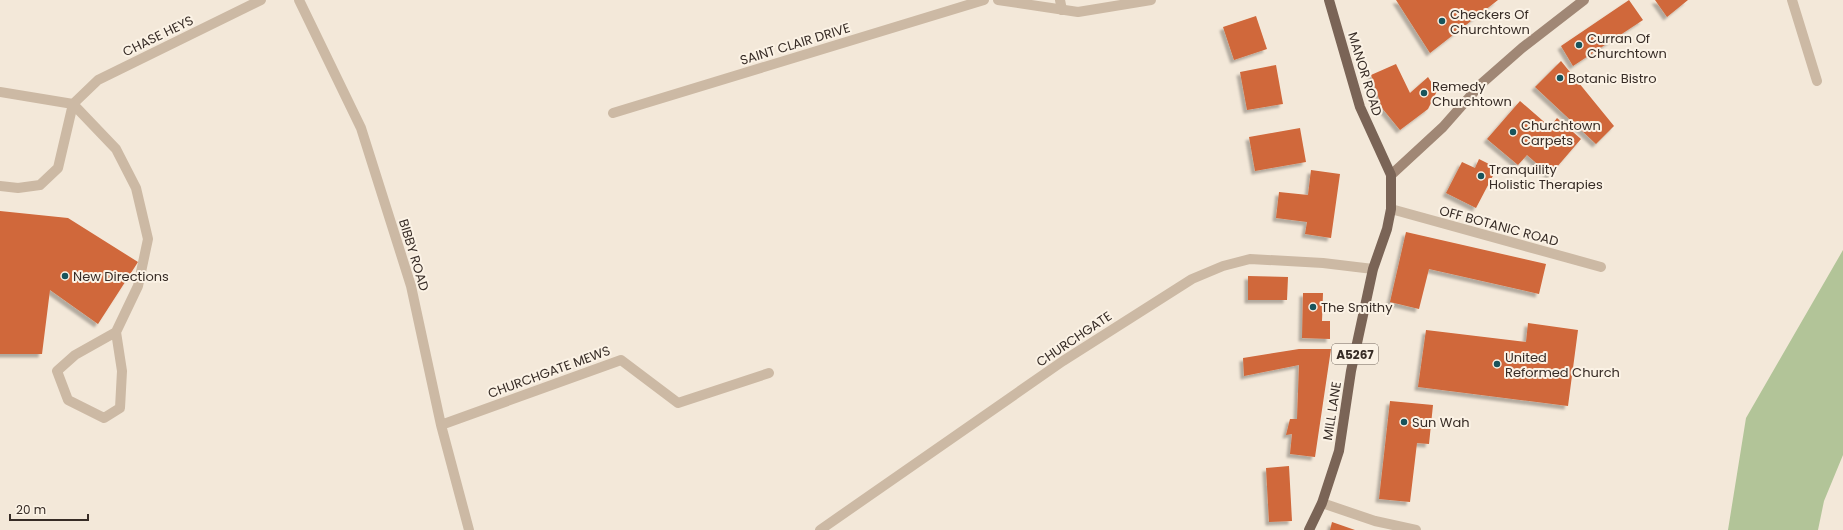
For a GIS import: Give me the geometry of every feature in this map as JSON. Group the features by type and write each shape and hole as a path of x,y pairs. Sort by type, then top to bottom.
{"main road":[{"name":"MANOR ROAD","path":"1329,0 1360,107 1391,175"},
{"path":"1391,175 1443,128 1481,84 1527,43 1584,0"},
{"name":"MILL LANE","path":"1310,530 1322,503 1339,451 1351,370 1373,270 1391,209 1391,175"}],"street":[{"name":"CHASE HEYS","path":"74,104 98,80 261,0"},
{"name":"BIBBY ROAD","path":"299,0 361,128 411,286 441,425 469,530"},
{"name":"SAINT CLAIR DRIVE","path":"613,113 984,0"},
{"path":"998,0 1061,5 1078,12 1152,0"},
{"path":"1792,0 1817,81"},
{"path":"0,92 74,104 116,149 136,188 148,239 138,286 116,332 122,370 120,408 104,418 68,400 57,370 75,355 116,332"},
{"path":"0,186 18,188 40,185 58,168 74,104"},
{"name":"OFF BOTANIC ROAD","path":"1391,209 1601,267"},
{"name":"CHURCHGATE","path":"820,530 1063,361 1192,279 1223,266 1250,259 1323,263 1373,270"},
{"name":"CHURCHGATE MEWS","path":"441,425 621,360 678,403 769,373"},
{"path":"1322,503 1375,521 1416,530"}],"green space":[{"path":"1843,250 1843,455 1824,501 1818,530 1728,530 1746,418"}],"building":[{"path":"1396,0 1498,0 1430,53"},
{"path":"1629,0 1643,20 1573,66 1561,46"},
{"path":"1655,0 1688,0 1667,17"},
{"path":"1256,16 1267,49 1234,60 1223,27"},
{"path":"1561,61 1614,126 1596,144 1535,87"},
{"path":"1396,64 1410,93 1428,77 1437,91 1428,109 1400,130 1382,108 1371,75"},
{"path":"1276,65 1283,104 1247,110 1240,72"},
{"path":"1520,101 1550,127 1557,118 1581,139 1550,175 1527,155 1518,165 1487,139"},
{"path":"1300,128 1306,162 1255,171 1249,137"},
{"path":"1479,159 1497,168 1476,208 1446,193 1462,162 1475,168"},
{"path":"1311,170 1340,174 1331,238 1305,234 1307,222 1276,218 1279,192 1308,195"},
{"name":"New Directions","path":"0,211 68,218 138,262 98,324 50,290 42,354 0,354"},
{"path":"1406,232 1546,264 1539,294 1429,269 1419,309 1390,302"},
{"path":"1248,276 1288,277 1287,300 1248,300"},
{"name":"The Smithy","path":"1303,293 1323,293 1322,321 1330,321 1330,339 1302,338"},
{"name":"United Reformed Church","path":"1528,323 1578,330 1568,406 1418,387 1426,330 1526,342"},
{"path":"1299,349 1331,349 1315,457 1290,454 1292,434 1286,435 1290,419 1297,419 1299,365 1244,376 1243,358"},
{"path":"1390,401 1433,405 1429,444 1417,443 1410,502 1379,499"},
{"path":"1289,466 1292,521 1269,522 1266,468"},
{"path":"1332,522 1355,530 1330,530"}],"place":[{"name":"Checkers Of Churchtown","path":"1442,21"},
{"name":"Curran Of Churchtown","path":"1579,45"},
{"name":"Botanic Bistro","path":"1560,78"},
{"name":"Remedy Churchtown","path":"1424,93"},
{"name":"Churchtown Carpets","path":"1513,132"},
{"name":"Tranquility Holistic Therapies","path":"1481,176"},
{"name":"New Directions","path":"65,276"},
{"name":"The Smithy","path":"1313,307"},
{"name":"United Reformed Church","path":"1497,364"},
{"name":"Sun Wah","path":"1404,422"}]}
